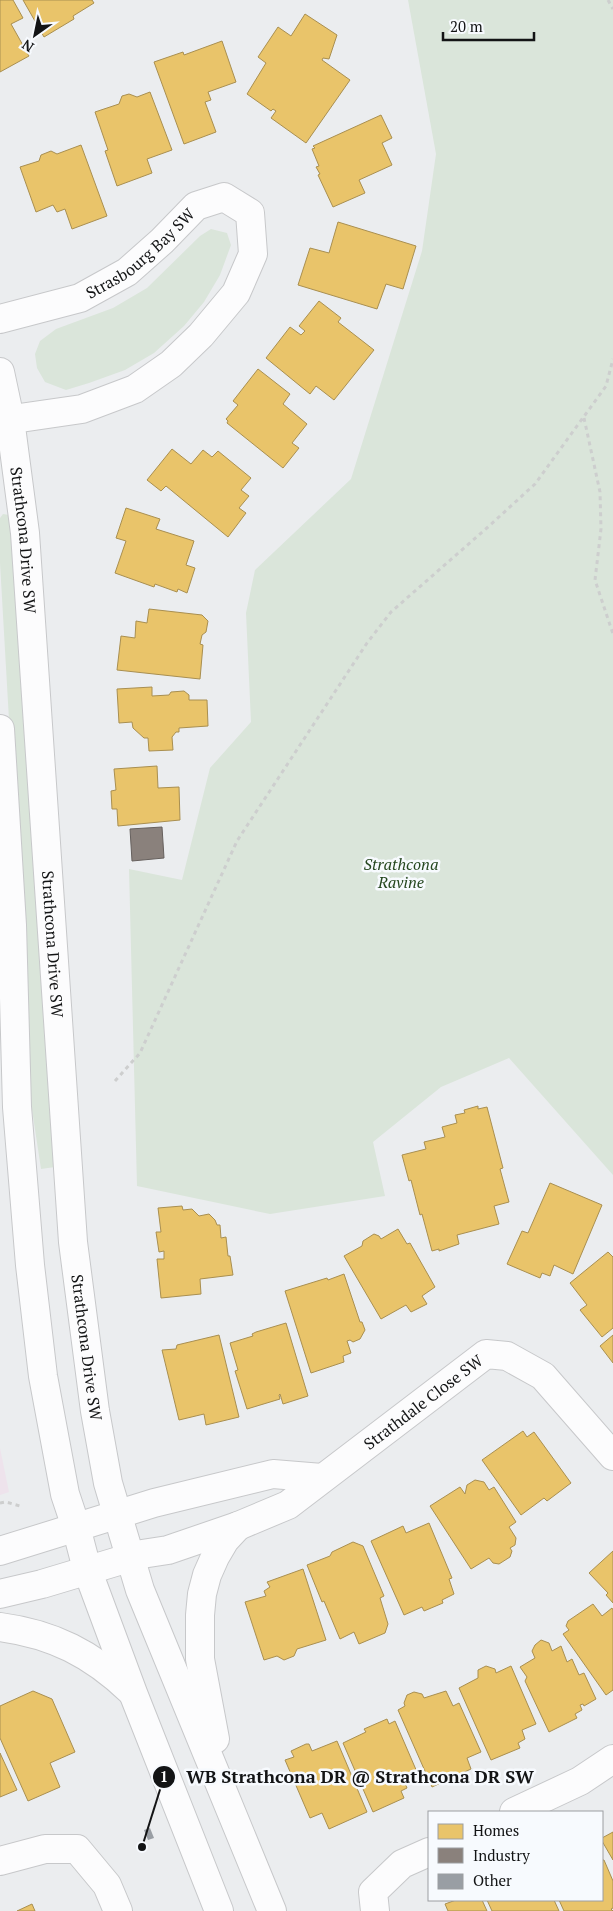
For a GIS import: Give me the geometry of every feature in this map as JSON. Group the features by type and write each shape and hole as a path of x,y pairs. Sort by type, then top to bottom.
{"street":[{"name":"Strasbourg Bay SW","path":"0,319 80,298 127,272 162,242 196,206 224,197 250,213 253,254 236,293 201,335 172,364 135,389 82,409 5,420"},
{"name":"Strathcona Drive SW","path":"0,372 5,420 26,534 73,1242 95,1411 108,1483 116,1515 140,1590 272,1911"},
{"path":"0,729 12,925 17,1107 30,1265 43,1376 65,1494 87,1569 133,1693 219,1911"},
{"name":"Strathdale Close SW","path":"130,1558 168,1550 238,1526 288,1505 486,1354 507,1356 542,1376 613,1456"},
{"path":"0,1550 154,1503 273,1474 322,1478"},
{"path":"238,1526 225,1540 207,1575 202,1594 200,1614 200,1659 212,1726 246,1846"},
{"path":"0,1594 42,1584 87,1569 130,1558"},
{"path":"0,1627 29,1632 56,1640 77,1650 110,1672 133,1693"},
{"path":"516,1811 580,1781 613,1759"},
{"path":"0,1861 45,1849 77,1849 107,1885 118,1911"},
{"path":"375,1911 373,1892 402,1864 428,1852"}],"path":[{"path":"608,0 613,9"},
{"path":"115,1081 140,1052 237,841 367,643 391,612 535,484 606,386 613,359"},
{"path":"584,418 600,492 601,529 595,580 613,634"},
{"path":"0,1504 6,1502 20,1506"}],"shaded area":[{"path":"0,1448 9,1492 0,1495"}],"green space":[{"name":"Strathcona Ravine","path":"408,0 613,0 613,1175 509,1058 441,1087 373,1142 385,1196 270,1214 137,1186 129,869 182,880 210,768 251,722 246,613 255,570 351,479 422,251 436,154"},
{"path":"211,229 227,233 231,245 220,275 204,302 184,326 154,353 125,370 66,390 45,382 37,368 35,354 40,341 56,329 113,308 147,288 200,236"},
{"path":"3,514 9,515 13,519 55,1167 41,1169 31,1103 0,563 0,518"}],"building: Homes":[{"path":"0,0 13,0 23,18 11,24 29,56 0,72"},
{"path":"23,0 92,0 94,3 73,16 74,19 44,37"},
{"path":"305,14 337,35 329,59 323,58 322,60 350,80 306,143 271,118 276,111 273,109 271,111 247,94 266,63 258,57 278,27 291,36"},
{"path":"222,41 236,82 208,92 211,100 205,102 216,132 184,144 154,62 183,52 184,55"},
{"path":"150,92 172,150 147,159 152,173 117,186 105,151 108,150 95,112 119,104 122,96 129,94 137,97"},
{"path":"381,115 392,138 382,143 392,165 359,180 365,193 333,207 318,175 320,174 316,167 319,166 312,149 315,148 313,146"},
{"path":"81,145 107,216 72,229 65,209 57,212 53,205 36,212 20,167 39,161 41,155 51,151 57,154"},
{"path":"338,222 416,246 403,289 386,284 377,309 298,285 310,248 329,253"},
{"path":"319,301 341,318 338,322 374,350 334,400 316,386 310,394 266,358 290,327 301,335 305,331 299,326"},
{"path":"258,369 290,394 283,404 307,424 292,443 299,448 283,468 227,423 226,419 238,405 233,401"},
{"path":"172,449 191,464 203,450 212,457 218,451 251,478 241,490 249,496 239,508 246,513 228,537 166,486 161,491 147,480"},
{"path":"126,508 160,519 156,529 194,541 186,565 195,568 187,593 178,589 177,592 155,584 154,587 115,573 126,541 116,538"},
{"path":"149,609 202,615 208,621 206,632 202,635 200,644 203,645 200,679 117,670 121,636 135,638 136,621 147,623"},
{"path":"152,687 152,696 169,695 171,692 184,691 189,695 189,700 207,700 208,726 179,728 179,732 176,732 172,737 173,750 149,751 148,738 144,738 133,728 132,722 119,723 117,689"},
{"path":"157,766 158,788 179,787 180,820 118,826 117,809 112,809 111,791 116,790 114,769"},
{"path":"478,1106 478,1109 487,1107 503,1168 500,1169 509,1202 494,1206 499,1224 457,1235 459,1244 439,1251 439,1249 432,1251 402,1155 426,1149 424,1142 445,1137 442,1127 457,1123 455,1115 465,1113 464,1110"},
{"path":"550,1183 602,1205 573,1274 554,1265 550,1276 542,1273 540,1278 507,1264 522,1231 528,1233"},
{"path":"182,1206 183,1210 192,1209 199,1216 209,1214 217,1225 220,1225 221,1238 226,1237 233,1275 200,1279 201,1294 161,1298 157,1259 164,1259 164,1251 159,1252 156,1232 161,1232 158,1208"},
{"path":"398,1229 407,1244 410,1243 435,1287 422,1296 427,1304 411,1312 406,1305 381,1319 344,1256 362,1246 363,1241 374,1234 381,1239"},
{"path":"608,1252 613,1257 613,1328 602,1337 580,1310 587,1305 570,1283"},
{"path":"344,1274 360,1322 362,1322 365,1330 360,1339 353,1342 347,1341 351,1353 343,1356 344,1362 311,1373 285,1291"},
{"path":"286,1323 308,1396 283,1404 280,1394 280,1399 247,1409 235,1371 238,1370 230,1343 253,1336 252,1334 256,1332"},
{"path":"219,1335 239,1417 206,1425 204,1414 179,1420 162,1350 176,1349 177,1345"},
{"path":"613,1335 613,1363 600,1346"},
{"path":"523,1431 527,1437 534,1432 571,1483 547,1501 544,1498 521,1515 482,1460"},
{"path":"475,1480 484,1482 489,1490 494,1487 516,1522 509,1527 516,1538 515,1545 510,1548 512,1551 510,1557 499,1564 493,1563 489,1558 471,1569 430,1506 460,1487 465,1494 467,1485"},
{"path":"429,1523 452,1578 449,1579 454,1594 442,1600 443,1603 424,1611 422,1607 404,1615 371,1541 403,1526 406,1533"},
{"path":"353,1542 363,1546 384,1596 380,1598 388,1624 385,1633 359,1644 354,1632 340,1639 307,1565 330,1556 332,1552"},
{"path":"613,1551 613,1603 606,1595 608,1593 589,1573"},
{"path":"303,1569 326,1640 297,1649 294,1656 284,1660 277,1656 264,1660 245,1602 266,1596 264,1591 270,1587 267,1582"},
{"path":"593,1604 602,1616 612,1608 613,1610 613,1690 606,1695 563,1634 569,1630 566,1626 568,1621"},
{"path":"541,1640 549,1643 552,1651 561,1646 567,1662 572,1659 579,1675 584,1673 596,1699 584,1706 583,1704 580,1705 582,1710 575,1714 577,1718 549,1732 525,1681 527,1677 520,1667 535,1658 532,1651"},
{"path":"486,1666 495,1669 496,1673 511,1666 536,1724 522,1730 525,1739 518,1743 520,1748 491,1760 459,1688 478,1678 478,1670"},
{"path":"33,1691 52,1699 75,1752 50,1763 60,1787 28,1801 0,1738 0,1706"},
{"path":"446,1691 453,1706 459,1703 481,1752 467,1758 471,1769 432,1787 398,1710 405,1706 404,1703 407,1695 414,1692 422,1694 424,1698"},
{"path":"387,1719 389,1724 395,1721 417,1772 403,1778 407,1788 401,1791 404,1798 373,1812 343,1743 366,1732 364,1729"},
{"path":"337,1741 367,1812 329,1829 322,1813 310,1818 285,1760 294,1757 291,1751 306,1744 309,1744 312,1751"},
{"path":"0,1753 17,1790 0,1797"},
{"path":"613,1832 613,1860 603,1843 603,1837"},
{"path":"604,1860 613,1881 613,1908 611,1909 613,1911 564,1911 559,1901 603,1901"},
{"path":"453,1901 482,1901 487,1911 448,1911 445,1904"},
{"path":"487,1901 554,1901 559,1911 492,1911"},
{"path":"32,1904 35,1911 17,1911"}],"building: Industry":[{"path":"162,827 164,858 132,861 130,829"}],"building: Other":[{"path":"150,1828 154,1838 148,1840 144,1830"}],"place":[{"name":"WB Strathcona DR @ Strathcona DR SW","path":"142,1847"}]}
